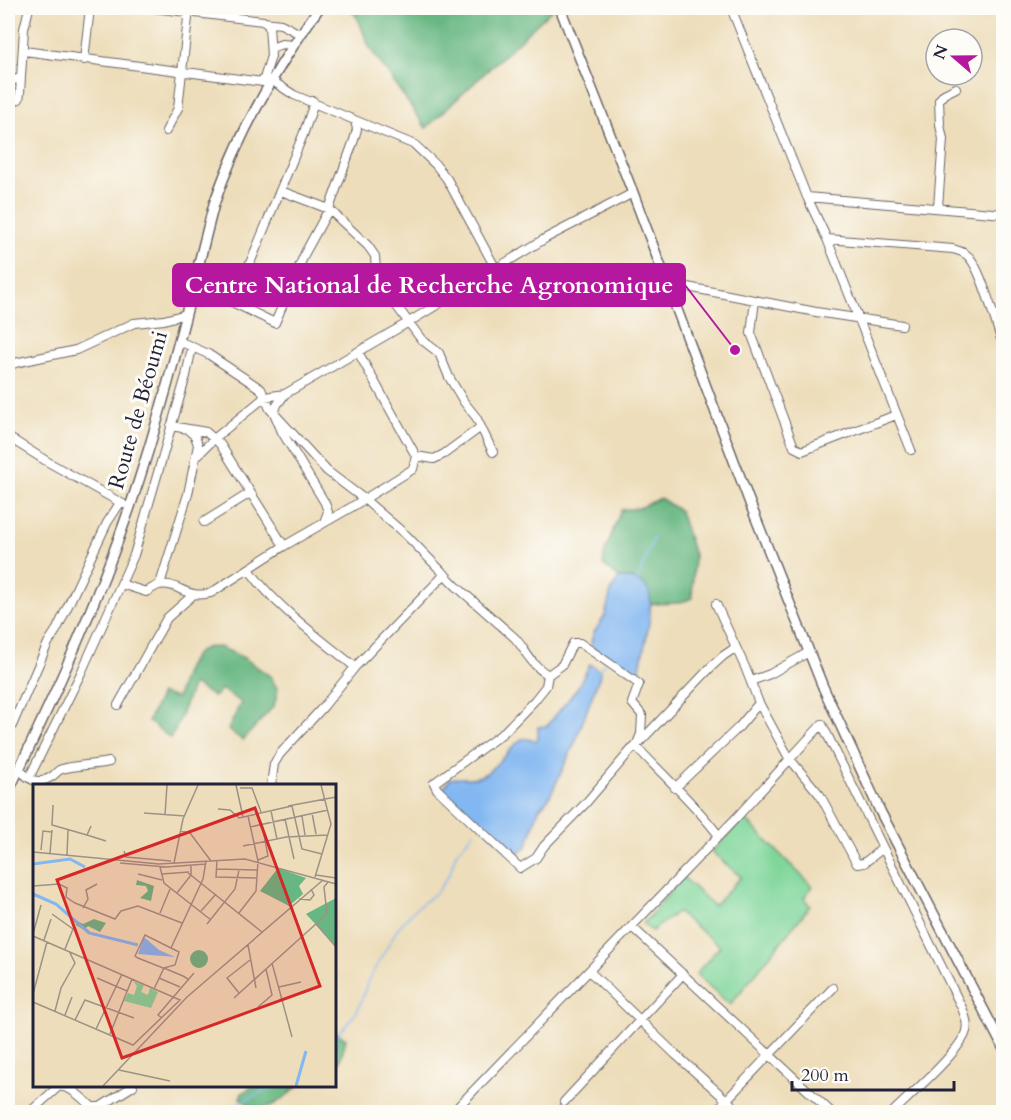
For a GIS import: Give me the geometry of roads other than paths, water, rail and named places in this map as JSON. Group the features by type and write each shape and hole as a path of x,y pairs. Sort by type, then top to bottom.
{"main road":[{"name":"Route de Béoumi","path":"8,792 103,583 149,450 223,179 267,81 319,8"},
{"path":"560,8 633,192 751,506 834,713 880,810 1004,1050"}],"street":[{"path":"8,104 19,99 24,29 29,8"},
{"path":"84,60 90,8"},
{"path":"153,8 189,10 281,24 300,34"},
{"path":"731,8 911,450"},
{"path":"165,131 178,108 189,10"},
{"path":"263,21 269,26 271,48 267,81"},
{"path":"271,48 282,44 293,45"},
{"path":"24,51 267,81 294,95 415,145 447,179 496,269"},
{"path":"8,82 20,78"},
{"path":"938,207 943,139 939,100 944,94 956,88"},
{"path":"234,302 281,191 310,115 312,101"},
{"path":"193,283 275,323 304,253 329,209 354,140 357,129 355,121"},
{"path":"281,191 329,209 368,246 375,255 376,272 387,293 422,339 439,353 456,390 476,417 493,452"},
{"path":"196,457 215,438 266,397 285,394 409,322 546,238 633,192"},
{"path":"807,197 1004,214"},
{"path":"827,239 953,249 965,253 978,271 1003,345"},
{"path":"667,283 903,325"},
{"path":"754,300 753,338 797,450 802,451 896,414"},
{"path":"8,367 15,363 76,350 134,323 164,320 186,314"},
{"path":"179,341 235,371 261,389 270,409 327,471 406,535 522,646 535,666 548,675"},
{"path":"29,778 81,673 134,555 186,376 192,347"},
{"path":"122,584 146,591 160,584 193,595 211,593 284,546 413,469 416,456 358,352"},
{"path":"285,394 274,413 282,432 325,502 327,518 321,524"},
{"path":"171,426 206,432 215,438 227,453 284,546"},
{"path":"416,456 434,459 481,427"},
{"path":"160,584 188,494 198,446 195,436 188,430"},
{"path":"8,436 48,462 120,503 130,506"},
{"path":"204,522 250,493"},
{"path":"8,735 48,643 107,523 120,503"},
{"path":"249,569 256,580 273,597 355,667"},
{"path":"271,784 274,764 280,754 324,706 355,667 445,574"},
{"path":"118,705 166,618 193,595"},
{"path":"716,604 759,703 789,759 820,795 857,864 864,863 883,848"},
{"path":"636,746 641,734 642,715 632,703 639,684 580,644 573,643 562,665 548,675 546,686 503,733 434,783 437,789 520,868 536,858 636,746 711,667 735,648"},
{"path":"751,681 770,674 809,652"},
{"path":"675,788 739,727 759,703"},
{"path":"453,1113 719,836 822,724 963,1008 967,1022 964,1040 953,1054 893,1113"},
{"path":"636,746 675,788 704,814 719,836"},
{"path":"19,768 29,778 41,782 60,769 109,762"},
{"path":"632,927 831,1113"},
{"path":"589,971 740,1113"},
{"path":"564,1102 683,975"},
{"path":"715,1113 833,988"},
{"path":"30,1113 58,1087"},
{"path":"65,1087 92,1107 100,1107 131,1087"}],"water":[{"path":"619,578 639,582 648,590 650,597 645,643 639,673 635,674 594,649 591,643 593,634 605,616 611,591"},
{"path":"590,664 601,672 574,745 549,798 539,809 527,846 518,854 508,851 443,789 450,779 475,778 483,775 522,739 536,741 538,727 547,726 576,690"}],"waterway":[{"path":"637,581 654,537"},
{"path":"598,671 605,663"},
{"path":"336,1038 358,1010 368,981 398,928 414,910 437,892 450,873 456,853 474,832"},
{"path":"220,1112 273,1087"}],"place":[{"name":"Centre National de Recherche Agronomique","path":"735,350"}]}
